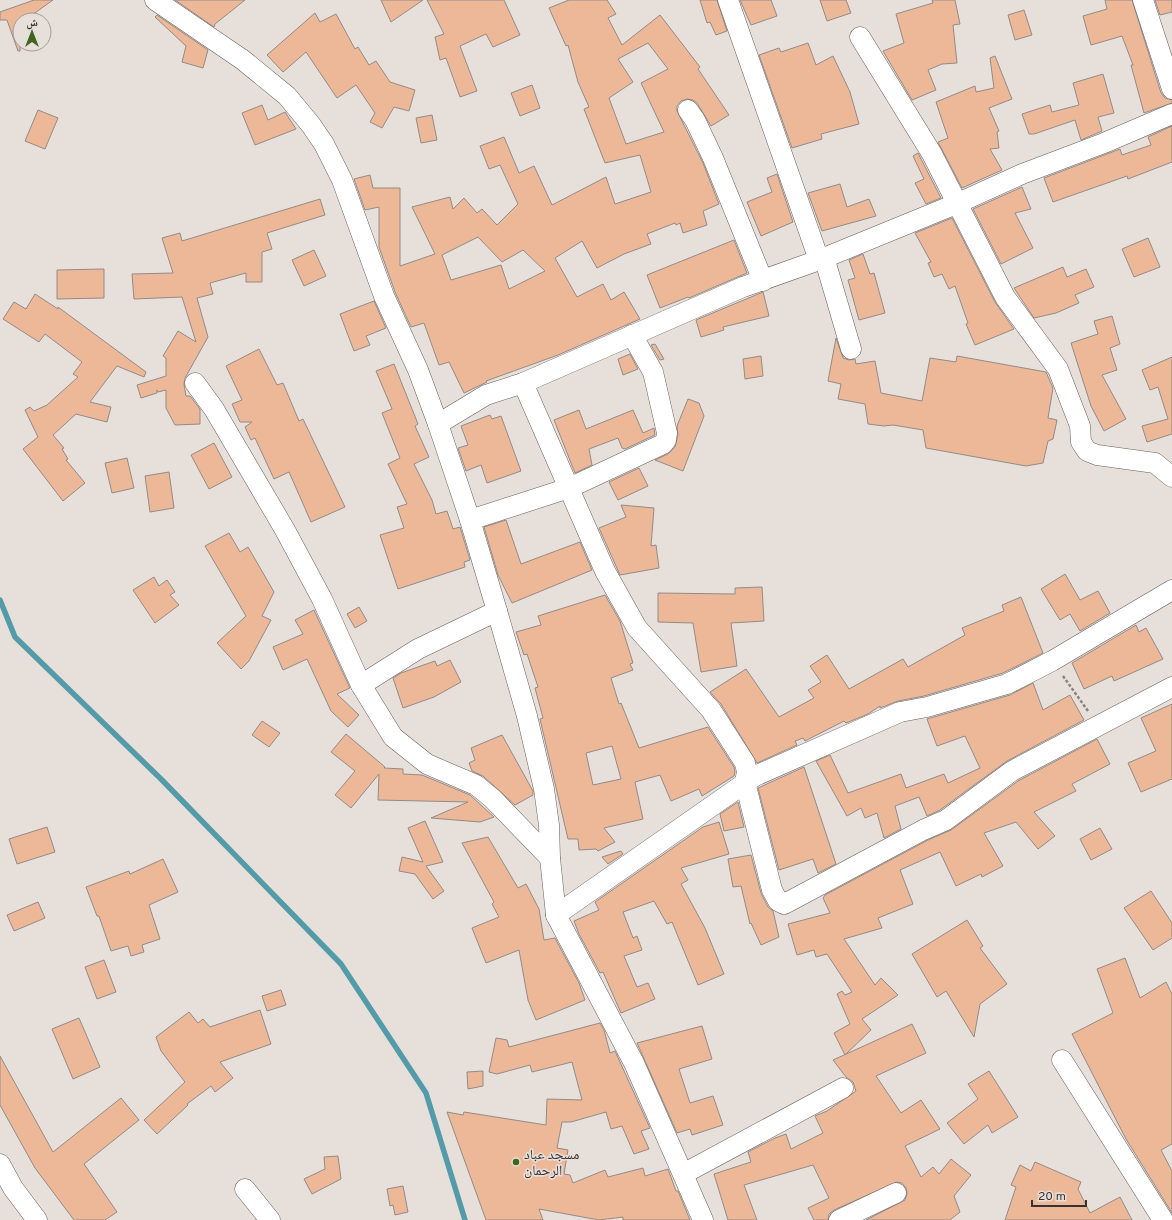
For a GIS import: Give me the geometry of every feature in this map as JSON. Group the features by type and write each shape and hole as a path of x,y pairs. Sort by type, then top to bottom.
{"street":[{"path":"155,0 237,56 268,80 292,102 324,144 342,180 384,296 418,370 438,424 470,520 497,611 536,751 549,826 550,858 556,915 634,1063 703,1220"},
{"path":"728,0 821,258 850,349"},
{"path":"1143,0 1172,89"},
{"path":"860,37 932,154 956,204 1005,296 1058,369 1080,426 1081,442 1088,451 1097,455 1155,463 1172,477"},
{"path":"688,110 695,120 713,158 763,281"},
{"path":"438,424 486,396 522,383 743,287 763,281 956,204 1022,174 1104,143 1172,114"},
{"path":"470,520 569,488 663,444 666,440 666,433 653,372 632,335"},
{"path":"195,383 214,409 285,530 322,599 361,685 393,737 427,764 476,785 493,799 550,858"},
{"path":"522,383 605,571 637,628 711,710 745,763 747,772 745,782 772,890 778,901 784,904 923,830 946,820 1012,771 1172,687"},
{"path":"556,915 745,782 762,772 875,721 900,712 927,707 1007,684 1052,661 1172,590"},
{"path":"361,685 418,649 497,611"},
{"path":"1062,1060 1163,1220"},
{"path":"683,1174 843,1088"},
{"path":"0,1164 7,1192 37,1220"},
{"path":"244,1189 270,1220"},
{"path":"839,1220 896,1193"}],"path":[{"path":"1052,661 1086,706 1097,727"}],"building":[{"path":"34,0 53,0 36,12 12,12 12,34 7,20 0,20 0,12"},
{"path":"175,0 245,0 215,24 214,27"},
{"path":"381,0 423,0 391,22"},
{"path":"427,0 504,0 520,35 493,47 486,34 460,46 477,91 460,97 446,58 440,60 435,37 444,34"},
{"path":"569,0 607,0 616,14 608,18 622,45 660,15 700,67 698,69 729,115 711,126 697,103 693,100 687,99 681,101 677,106 677,111 703,163 719,204 703,211 707,225 683,233 680,223 676,225 675,223 647,234 651,244 624,254 597,268 582,241 555,258 577,297 603,284 611,300 624,292 640,319 558,355 486,381 487,382 464,393 449,362 439,365 424,323 411,327 395,292 379,247 379,207 365,210 354,179 370,175 373,188 400,188 400,266 435,254 412,207 450,197 453,209 464,198 477,213 482,209 497,225 518,204 500,165 489,169 480,146 504,137 519,173 534,166 552,205 606,177 615,204 651,192 640,155 605,163 584,109 589,107 578,82 568,45 566,46 549,8","holes":["648,43 668,69 641,83 664,132 626,144 609,98 633,82 618,59","478,237 502,262 523,250 545,271 509,289 501,265 451,280 442,255"]},
{"path":"700,0 717,0 727,31 716,35 710,22 707,23"},
{"path":"740,0 771,0 777,16 751,25"},
{"path":"820,0 846,0 851,13 827,21"},
{"path":"932,0 955,0 960,24 953,25 957,63 942,64 928,70 936,90 912,100 883,51 904,43 896,14 933,3"},
{"path":"1105,0 1132,0 1161,93 1165,98 1172,100 1172,103 1144,113 1131,65 1133,65 1122,36 1091,45 1083,16 1107,9"},
{"path":"1155,0 1172,0 1172,12 1160,15"},
{"path":"1024,10 1032,35 1015,40 1008,15"},
{"path":"315,13 320,22 336,14 355,49 358,47 369,65 376,61 390,82 415,90 409,111 394,107 382,128 370,122 375,113 356,85 337,98 306,52 283,72 267,55"},
{"path":"157,15 208,50 203,68 182,62 186,46 155,17"},
{"path":"808,43 816,65 833,56 850,92 859,124 821,134 822,139 792,148 759,55 779,48 781,52"},
{"path":"995,56 1012,99 989,108 999,131 997,132 999,148 990,149 1002,170 962,188 938,142 948,138 936,102 975,86 976,92 994,88 990,58"},
{"path":"1103,74 1114,113 1098,117 1102,131 1081,140 1075,120 1034,134 1029,134 1022,114 1050,105 1052,112 1079,105 1073,83"},
{"path":"532,85 540,108 520,116 511,93"},
{"path":"262,105 268,120 285,112 296,129 255,145 242,113"},
{"path":"38,110 58,118 45,149 25,141"},
{"path":"432,115 437,140 421,143 416,118"},
{"path":"1172,126 1172,162 1128,179 1127,176 1053,202 1044,178 1120,149 1122,155 1151,145 1148,137"},
{"path":"918,153 941,198 926,204 915,183 924,179 913,156"},
{"path":"777,174 793,222 761,236 747,202 772,192 767,178"},
{"path":"840,184 847,207 869,199 876,216 822,231 808,193"},
{"path":"1022,187 1031,209 1015,213 1033,248 1001,264 973,209"},
{"path":"320,199 325,215 267,233 272,249 262,252 262,282 246,282 246,273 210,283 213,294 197,298 208,337 185,378 184,384 186,396 190,396 200,409 200,424 175,425 166,408 166,390 158,392 157,390 157,393 141,398 137,385 166,376 166,358 163,356 178,331 196,342 182,297 134,299 132,274 173,273 162,238 180,233 182,241"},
{"path":"952,218 995,302 1014,329 975,345 966,324 968,323 955,286 949,289 942,274 934,277 928,263 931,262 915,233"},
{"path":"1148,238 1160,267 1134,277 1122,249"},
{"path":"734,240 747,273 689,298 688,297 660,308 647,275"},
{"path":"314,250 326,276 304,286 292,260"},
{"path":"863,254 870,274 874,273 885,313 859,320 848,280 855,278 849,260"},
{"path":"1063,267 1067,277 1086,269 1094,287 1075,295 1079,303 1056,313 1034,318 1014,288"},
{"path":"104,269 104,298 57,299 57,270"},
{"path":"763,292 769,316 723,327 724,330 701,337 696,320"},
{"path":"35,294 58,309 58,307 146,372 144,377 117,366 90,402 111,407 107,422 76,414 53,435 64,448 62,449 68,459 66,460 85,483 63,501 23,449 38,437 25,410 30,407 34,411 47,405 78,377 73,374 82,362 45,334 39,342 3,319 14,302 26,309"},
{"path":"374,301 386,328 366,336 370,345 354,351 340,314"},
{"path":"1112,316 1120,344 1110,348 1117,370 1102,375 1126,419 1104,431 1091,406 1071,343 1098,334 1094,321"},
{"path":"836,338 843,358 849,360 855,359 856,364 875,361 881,393 922,401 930,358 956,362 957,356 1046,372 1053,388 1048,418 1057,420 1053,439 1048,441 1043,463 1026,466 926,448 923,430 893,425 884,426 868,424 865,404 838,399 841,384 828,381"},
{"path":"655,344 664,359 660,360 651,345"},
{"path":"259,349 277,385 283,383 299,421 303,419 345,507 311,522 289,472 274,479 255,438 251,440 245,427 252,422 240,422 232,404 242,400 226,366"},
{"path":"630,354 638,369 623,375 618,359"},
{"path":"761,356 763,376 745,379 743,359"},
{"path":"1172,357 1172,434 1147,442 1142,426 1168,419 1158,387 1150,390 1142,370"},
{"path":"394,364 418,424 415,426 429,457 414,464 432,500 436,514 447,511 453,529 460,527 470,560 464,562 465,567 398,589 380,535 404,528 397,507 407,504 388,464 400,458 382,413 392,409 376,371"},
{"path":"688,399 699,403 704,416 683,471 655,460 668,454 675,447 678,435 677,426"},
{"path":"579,410 586,429 633,410 643,433 654,428 655,435 625,449 622,448 618,438 589,449 592,465 575,473 554,420"},
{"path":"490,415 492,419 501,416 521,471 487,483 481,465 466,471 458,448 468,445 461,426"},
{"path":"214,443 232,477 209,489 191,455"},
{"path":"127,458 134,488 112,493 105,463"},
{"path":"639,468 648,486 618,500 609,482"},
{"path":"169,472 174,508 150,512 145,476"},
{"path":"621,505 654,508 651,546 656,545 659,568 620,575 599,528 626,517"},
{"path":"506,520 521,564 580,542 592,570 512,603 498,575 484,527"},
{"path":"229,533 240,552 248,547 274,592 262,616 271,620 249,661 241,669 217,643 246,616 205,546"},
{"path":"1065,574 1080,600 1098,591 1110,613 1080,631 1070,614 1060,620 1041,589"},
{"path":"154,577 159,586 167,580 175,592 170,595 179,605 155,623 133,590"},
{"path":"762,587 764,621 731,623 737,666 701,672 693,623 658,622 658,593 735,594 735,588"},
{"path":"605,595 620,621 633,663 630,664 633,670 611,678 619,704 621,703 639,748 708,727 734,767 734,776 702,796 699,789 671,801 660,775 635,782 643,819 604,828 615,842 598,851 596,849 579,850 578,839 568,839 540,719 543,718 535,688 538,687 527,654 524,655 516,632 541,625 538,616","holes":["612,746 621,779 593,785 586,753"]},
{"path":"1021,597 1043,653 1003,673 924,696 898,701 880,708 880,706 868,714 846,723 844,721 805,741 803,738 795,741 797,745 757,763 721,704 710,692 746,669 779,717 814,698 808,690 821,682 810,666 827,655 849,689 903,659 908,667 965,635 962,628 1004,611 1002,605"},
{"path":"359,607 367,621 355,628 347,614"},
{"path":"314,610 350,688 337,694 359,715 348,727 331,711 307,659 283,670 273,647 303,634 295,620"},
{"path":"1136,625 1139,632 1146,628 1163,659 1114,681 1112,676 1084,689 1072,663"},
{"path":"450,660 461,682 434,697 403,708 393,678 401,673 435,661 437,666"},
{"path":"1033,683 1043,710 1070,695 1084,720 1007,761 940,810 927,816 919,797 895,806 901,829 884,838 877,813 865,818 861,808 847,816 816,761 830,755 848,793 901,774 906,788 944,774 948,783 980,768 965,736 937,746 927,719 1010,695"},
{"path":"1172,704 1172,779 1141,792 1128,763 1156,751 1141,718"},
{"path":"262,721 280,733 269,747 252,735"},
{"path":"346,734 385,767 384,768 403,769 403,774 422,775 470,795 494,817 480,822 431,818 468,802 378,800 379,774 351,808 335,795 355,771 331,752"},
{"path":"502,735 533,791 533,795 515,805 483,776 472,771 469,763 475,760 471,748"},
{"path":"1097,739 1110,764 1072,784 1076,791 1034,812 1055,836 1038,849 1016,822 984,833 1003,866 982,877 981,874 956,886 940,852 900,870 913,904 878,918 882,928 844,939 875,985 881,978 898,995 862,1019 871,1030 845,1055 834,1033 850,1024 837,994 842,991 845,995 852,992 827,954 816,957 814,950 797,955 788,924 830,913 823,898 825,895 928,840 951,830 1018,781"},
{"path":"804,767 836,864 818,873 813,859 779,870 758,788"},
{"path":"738,802 744,827 724,831 720,814"},
{"path":"425,821 443,862 426,866 444,891 433,899 415,874 399,871 402,857 423,862 408,828"},
{"path":"719,822 729,854 681,868 688,880 681,884 705,928 724,974 698,985 672,922 667,924 654,901 623,912 633,938 637,936 642,950 624,956 637,987 648,983 655,999 621,1013 603,972 600,973 579,934 574,921 599,910 595,902 703,827"},
{"path":"47,827 55,852 17,864 9,839"},
{"path":"1100,828 1112,849 1091,860 1080,839"},
{"path":"488,837 518,888 526,884 539,909 544,940 555,938 579,983 585,1000 536,1020 528,1000 519,950 486,963 472,928 499,917 492,904 494,902 462,843"},
{"path":"621,851 623,854 608,864 602,857"},
{"path":"751,855 761,893 768,907 773,911 779,937 761,945 751,923 750,924 741,886 733,887 728,859"},
{"path":"163,859 178,892 149,905 160,939 142,945 144,952 131,956 128,946 111,951 99,916 97,916 86,887 129,871 130,874"},
{"path":"1151,891 1172,923 1172,938 1153,950 1124,908"},
{"path":"38,902 45,918 14,931 7,915"},
{"path":"967,920 983,946 980,948 1007,984 980,1004 974,1037 946,991 937,997 912,954"},
{"path":"1125,958 1140,998 1166,982 1172,994 1172,1144 1161,1150 1172,1171 1172,1213 1126,1139 1072,1034 1113,1013 1097,969"},
{"path":"104,960 116,992 97,999 85,967"},
{"path":"281,990 286,1005 267,1011 262,996"},
{"path":"260,1010 271,1044 220,1062 233,1078 215,1092 211,1086 187,1104 188,1105 157,1134 144,1120 185,1082 161,1051 156,1037 189,1012 198,1023 203,1019 210,1027"},
{"path":"79,1018 100,1067 73,1079 52,1029"},
{"path":"600,1023 604,1030 610,1053 615,1051 650,1128 641,1131 649,1149 634,1154 622,1126 611,1129 606,1112 571,1122 562,1122 557,1148 568,1150 564,1174 570,1175 573,1183 605,1170 608,1177 643,1168 645,1176 668,1169 676,1191 678,1191 690,1220 623,1220 623,1217 599,1220 539,1209 543,1220 486,1220 447,1112 463,1115 464,1112 546,1125 547,1099 582,1100 572,1062 532,1072 530,1065 497,1074 489,1072 496,1038 507,1040 509,1047"},
{"path":"912,1024 926,1053 876,1076 901,1113 921,1100 940,1129 905,1146 921,1177 933,1167 939,1174 951,1159 971,1175 954,1196 960,1212 950,1220 866,1220 905,1200 907,1194 906,1188 902,1183 897,1182 834,1210 829,1214 828,1220 814,1220 808,1208 829,1198 813,1165 744,1185 757,1220 728,1220 714,1174 751,1162 748,1152 775,1138 786,1134 791,1149 823,1133 815,1116 827,1111 856,1091 853,1082 846,1077 833,1060"},
{"path":"702,1026 712,1059 679,1069 690,1103 713,1096 723,1125 692,1135 690,1129 677,1133 637,1043"},
{"path":"0,1056 53,1152 121,1098 139,1120 84,1164 117,1212 105,1220 74,1220 35,1168 0,1105"},
{"path":"483,1071 483,1086 468,1089 467,1072"},
{"path":"989,1071 1018,1117 992,1133 988,1125 964,1144 947,1123 978,1099 968,1084"},
{"path":"338,1156 341,1179 312,1194 304,1179 325,1169 324,1157"},
{"path":"1035,1162 1081,1182 1078,1189 1090,1213 1120,1197 1132,1220 1005,1220 1016,1187 1011,1185 1020,1165 1031,1171"},
{"path":"403,1186 408,1212 395,1215 393,1205 390,1206 387,1189"}],"waterway":[{"path":"0,600 15,637 162,780 341,964 426,1093 465,1220"}],"place":[{"name":"مسجد عباد الرحمان","path":"516,1162"}]}
